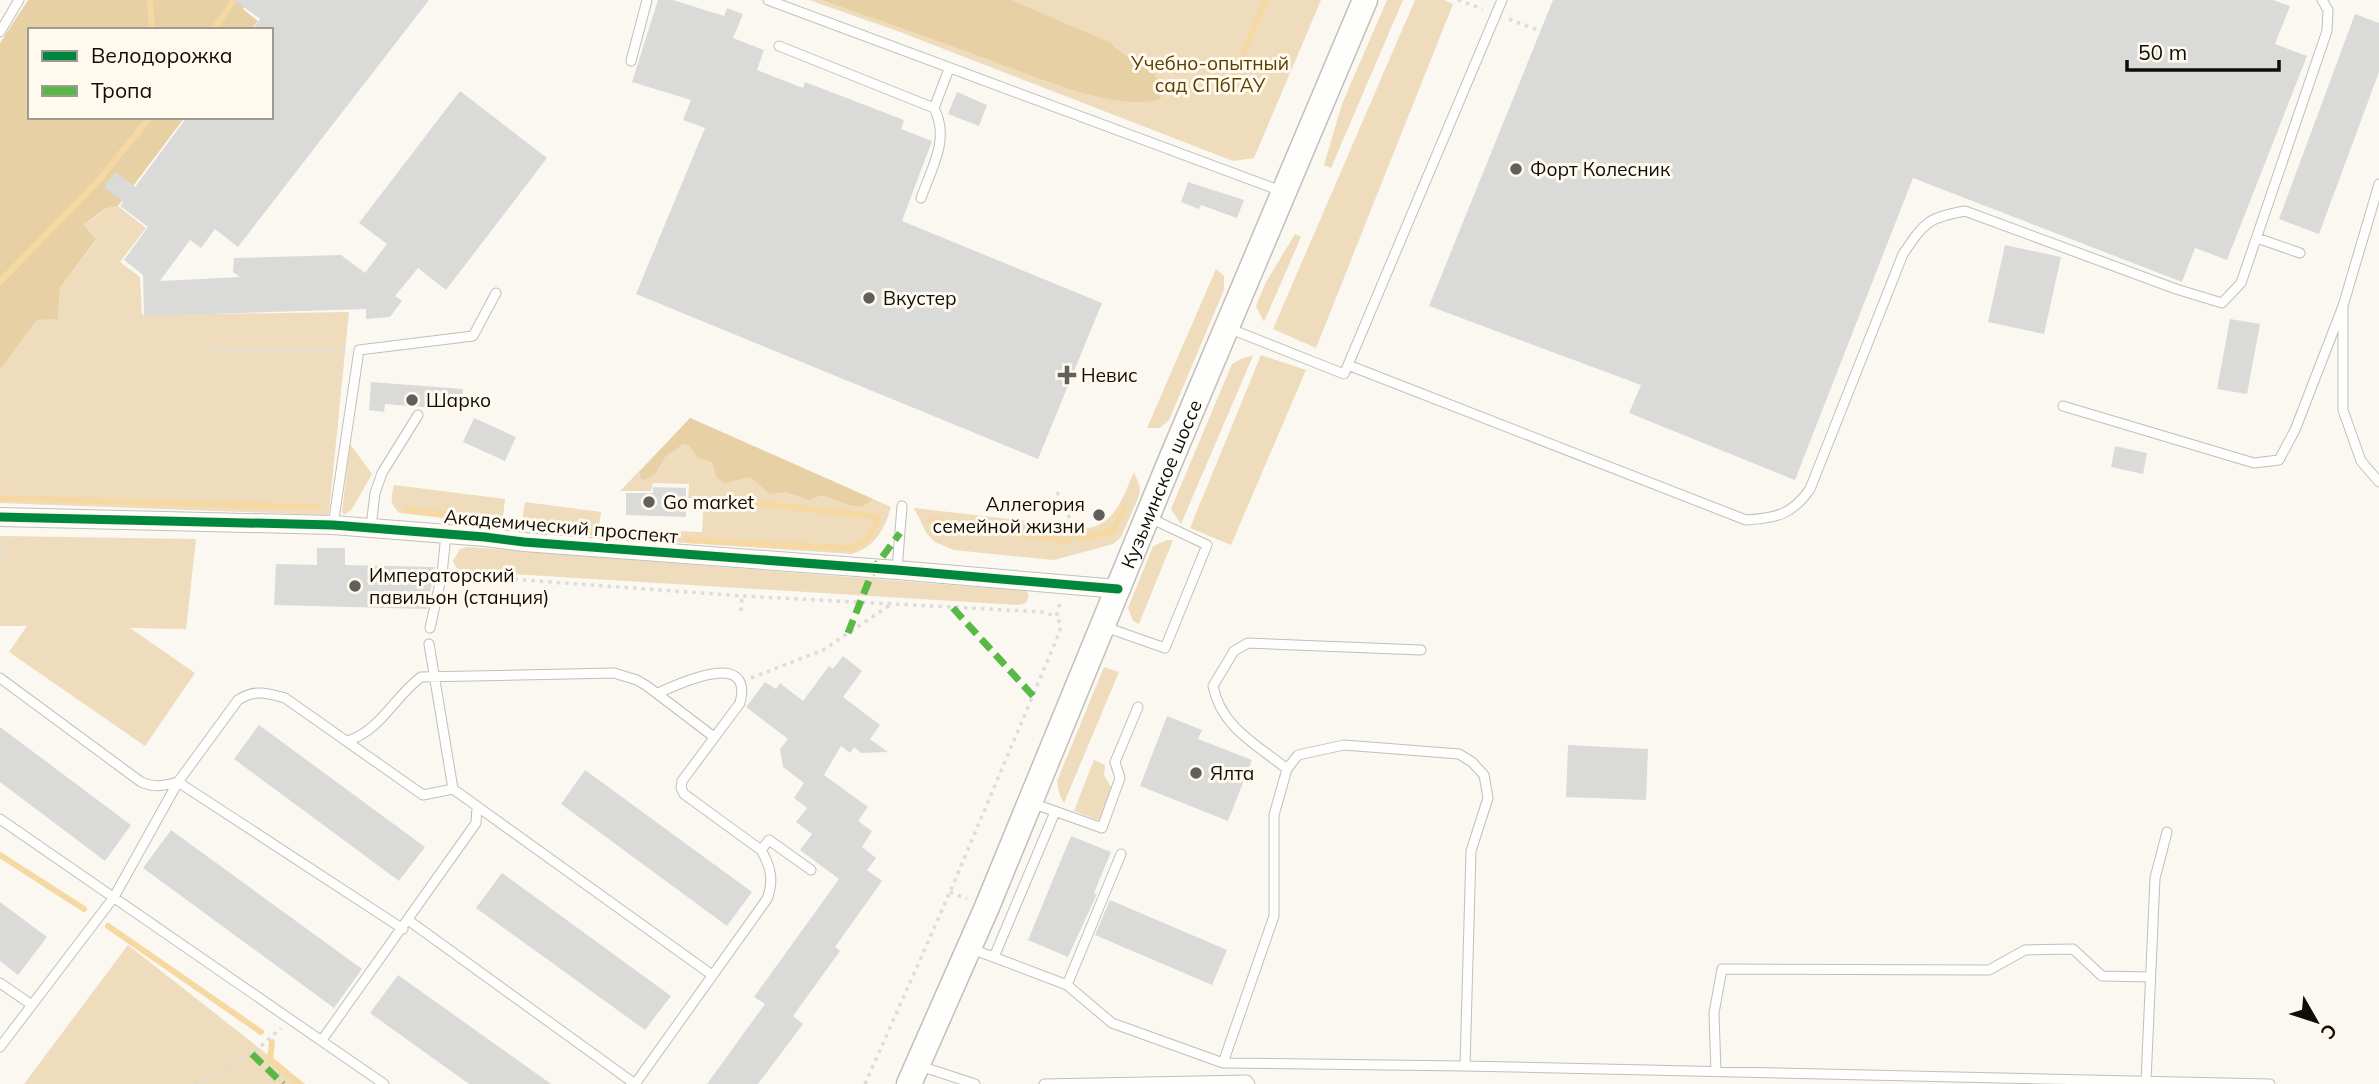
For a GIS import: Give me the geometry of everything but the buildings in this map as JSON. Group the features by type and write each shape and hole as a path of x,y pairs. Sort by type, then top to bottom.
{"main road":[{"name":"Кузьминское шоссе","path":"914,1074 1365,0"}],"street":[{"name":"Академический проспект","path":"3,524 34,519 184,520 371,527 524,542 1118,589"}],"lane":[{"path":"0,32 19,0"},
{"path":"631,61 647,0"},
{"path":"768,0 1283,192"},
{"path":"1227,327 1344,374 1503,0"},
{"path":"1348,365 1746,520 1773,518 1798,506 1810,489 1903,254 1919,230 1937,216 1965,211 2176,289 2222,303 2241,283 2328,31 2328,10 2322,0"},
{"path":"779,46 934,108"},
{"path":"920,198 941,142 942,127 934,108 949,69"},
{"path":"2063,405 2254,463 2280,460 2295,430 2343,306 2379,184"},
{"path":"2257,238 2300,253"},
{"path":"333,525 359,350 473,336 496,293"},
{"path":"2343,306 2343,410 2361,461 2379,482"},
{"path":"371,527 375,493 382,473 418,415"},
{"path":"897,570 902,506"},
{"path":"1103,626 1165,648 1181,610 1207,545 1148,517"},
{"path":"430,628 442,574 446,534"},
{"path":"1287,769 1228,721 1217,702 1213,685 1234,652 1248,643 1422,650"},
{"path":"429,644 453,789 712,975"},
{"path":"0,678 141,782 161,786 178,782 405,924 635,1084 767,899 773,885 769,863 761,850 684,794 681,788 681,781 740,703 743,694 739,683 724,672 712,673 658,693"},
{"path":"348,741 363,736 376,726 409,685 421,677 614,673 636,680 658,693 714,737"},
{"path":"0,1047 114,898 178,782 238,700 248,694 258,691 285,698 423,795 453,789"},
{"path":"1030,802 1102,828 1120,778 1115,762 1138,707"},
{"path":"1223,1063 1274,916 1275,815 1287,769 1298,755 1344,745 1459,754 1472,762 1484,775 1488,798 1471,851 1465,1066"},
{"path":"322,1040 476,823 478,807"},
{"path":"994,957 1055,812"},
{"path":"0,819 384,1084"},
{"path":"2147,1081 2155,878 2167,832"},
{"path":"761,850 769,840 811,870"},
{"path":"1067,985 1121,854"},
{"path":"969,948 1067,985 1112,1023 1223,1063 2270,1084"},
{"path":"1716,1072 1714,1013 1722,969 1989,970 2025,950 2073,949 2102,976 2150,977"},
{"path":"0,983 32,1005"},
{"path":"914,1074 975,1084"},
{"path":"1044,1084 1247,1080 1250,1084"}],"path":[{"path":"214,350 359,350"},
{"path":"1057,492 1074,527 1072,554"},
{"path":"0,565 3,524"},
{"path":"453,575 742,596 1045,612 1056,617 1060,623 1057,638 865,1084"},
{"path":"741,611 742,596"},
{"path":"1056,617 1060,603"},
{"path":"739,683 823,650 891,604"},
{"path":"195,1084 252,1054 290,1019"}],"green space":[{"name":"Учебно-опытный сад СПбГАУ","path":"809,0 1321,0 1254,158 1233,161 900,32"},
{"path":"1387,0 1403,0 1331,168 1324,165 1342,104"},
{"path":"1415,0 1444,0 1453,4 1316,348 1273,329"},
{"path":"111,205 118,206 146,228 120,262 140,277 142,315 349,312 329,513 0,503 0,370 37,320 58,318 60,288 96,241 82,224"},
{"path":"1295,234 1301,237 1264,322 1256,306 1266,282"},
{"path":"1216,269 1224,276 1224,290 1169,420 1160,428 1147,428"},
{"path":"1261,355 1306,370 1231,545 1190,528"},
{"path":"1253,356 1181,524 1171,509 1232,364"},
{"path":"690,418 891,507 886,523 873,542 852,554 610,538 611,529 702,532 704,499 688,498 689,484 653,483 651,491 620,491"},
{"path":"350,444 372,474 352,509 344,515 342,512"},
{"path":"1134,472 1140,487 1139,496 1121,537 1113,544 1054,560 954,550 935,542 927,534 914,508 1089,528 1098,525 1112,514"},
{"path":"394,485 505,499 502,525 400,513 392,500"},
{"path":"525,502 601,512 598,536 521,528"},
{"path":"0,536 196,539 186,629 130,628 195,673 145,746 9,652 27,626 0,626"},
{"path":"1173,540 1139,624 1133,621 1128,608 1153,546"},
{"path":"468,547 1026,591 1029,596 1026,603 1018,605 461,571 453,561 460,549"},
{"path":"1104,667 1119,672 1064,803 1057,781"},
{"path":"1094,760 1105,765 1104,775 1112,789 1100,821 1074,811"},
{"path":"128,945 305,1084 24,1084"}],"shaded area":[{"path":"28,0 250,0 243,9 258,21 253,28 28,28 28,119 183,119 118,206 104,210 83,224 96,240 60,288 58,319 37,320 0,370 0,43"},
{"path":"822,0 1011,0 1111,43 1155,76 1164,91 1160,99 1141,102 1094,96"},
{"path":"690,418 873,499 862,507 822,495 809,500 786,492 770,494 750,477 725,483 717,478 711,462 698,458 689,445 683,444 665,457 655,474 645,480 640,478 640,472"}],"waterway":[{"path":"150,0 152,28"},
{"path":"214,28 234,0"},
{"path":"1233,76 1266,0"},
{"path":"0,282 99,180 148,119"},
{"path":"0,498 316,507"},
{"path":"688,540 850,548 868,537 878,517 721,499"},
{"path":"929,520 1066,541 1113,531 1124,508"},
{"path":"407,510 495,520"},
{"path":"527,524 597,533"},
{"path":"612,535 670,539"},
{"path":"0,855 84,909"},
{"path":"108,926 261,1032"},
{"path":"272,1042 270,1059 300,1084"}],"marked path":[{"path":"848,633 874,568 900,533"},
{"path":"953,608 1033,696"},
{"path":"252,1054 283,1084"}],"cycle path":[{"path":"0,517 333,525 1118,589"}],"place":[{"name":"Форт Колесник","path":"1516,169"},
{"name":"Вкустер","path":"869,298"},
{"name":"Невис","path":"1067,375"},
{"name":"Шарко","path":"412,400"},
{"name":"Go market","path":"649,502"},
{"name":"Аллегория семейной жизни","path":"1099,515"},
{"name":"Императорский павильон (станция)","path":"355,586"},
{"name":"Ялта","path":"1196,773"}]}
